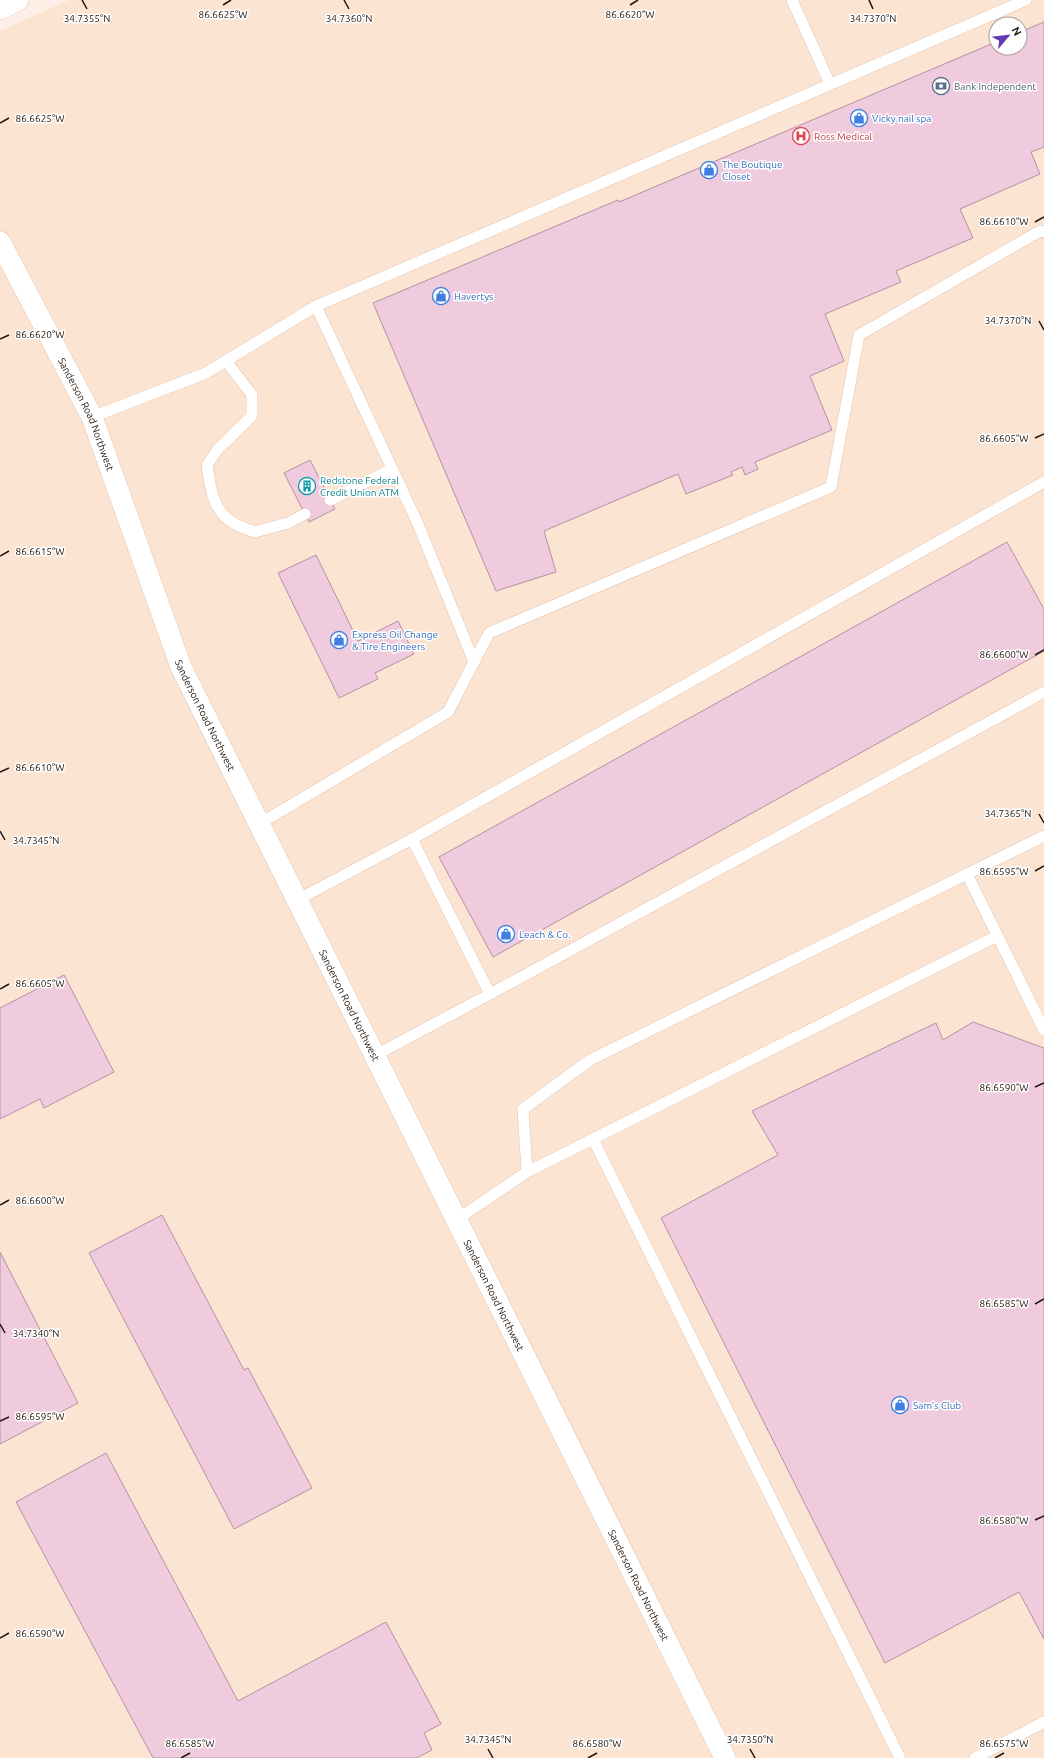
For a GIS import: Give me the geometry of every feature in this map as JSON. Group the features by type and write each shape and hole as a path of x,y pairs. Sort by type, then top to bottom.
{"street":[{"path":"0,9 18,0"},
{"name":"Sanderson Road Northwest","path":"0,242 92,417 181,667 726,1758"}],"lane":[{"path":"792,0 830,84"},
{"path":"92,417 206,373 316,306 1026,0"},
{"path":"259,824 448,712 489,633 832,487 859,335 1040,230 1044,232"},
{"path":"316,306 418,524 474,662"},
{"path":"226,361 252,395 252,416 218,449 207,465 211,490 217,506 228,520 255,532 288,523 305,514"},
{"path":"330,500 392,468"},
{"path":"297,900 412,839 1043,486"},
{"path":"374,1056 1044,692"},
{"path":"527,1172 523,1109 590,1060 1044,836"},
{"path":"412,839 490,994"},
{"path":"967,874 1044,1030"},
{"path":"456,1220 527,1172 997,936"},
{"path":"593,1139 900,1758"},
{"path":"975,1758 1044,1722"}],"shaded area":[{"path":"69,0 1044,0 1044,1758 0,1758 0,31"}],"building":[{"path":"1044,22 1044,147 1031,152 1040,174 960,209 973,238 896,271 901,282 825,314 844,361 810,376 832,430 755,462 758,469 745,475 742,467 731,472 733,475 686,494 678,474 544,531 556,572 496,591 373,303 618,200 619,202 988,45 988,56 1028,56 1028,29"},
{"name":"Redstone Federal Credit Union ATM","path":"310,460 335,509 309,522 284,473"},
{"path":"1007,542 1044,609 1044,651 493,957 439,857"},
{"path":"316,555 358,641 398,621 414,654 375,673 378,679 339,698 278,573"},
{"path":"64,975 114,1072 44,1108 40,1099 0,1119 0,1008"},
{"name":"Sam's Club","path":"973,1022 1044,1048 1044,1639 1019,1592 885,1663 661,1218 778,1155 752,1111 936,1023 943,1040"},
{"path":"162,1215 244,1370 248,1368 312,1488 234,1529 89,1253"},
{"path":"0,1252 78,1403 0,1444"},
{"path":"106,1453 238,1701 386,1622 441,1724 424,1733 432,1750 416,1758 153,1758 16,1502"}],"place":[{"name":"Bank Independent","path":"941,86"},
{"name":"Vicky nail spa","path":"859,118"},
{"name":"Ross Medical","path":"801,136"},
{"name":"The Boutique Closet","path":"709,170"},
{"name":"Havertys","path":"441,296"},
{"name":"Redstone Federal Credit Union ATM","path":"307,486"},
{"name":"Express Oil Change & Tire Engineers","path":"339,640"},
{"name":"Leach & Co.","path":"506,934"},
{"name":"Sam's Club","path":"900,1405"}]}
